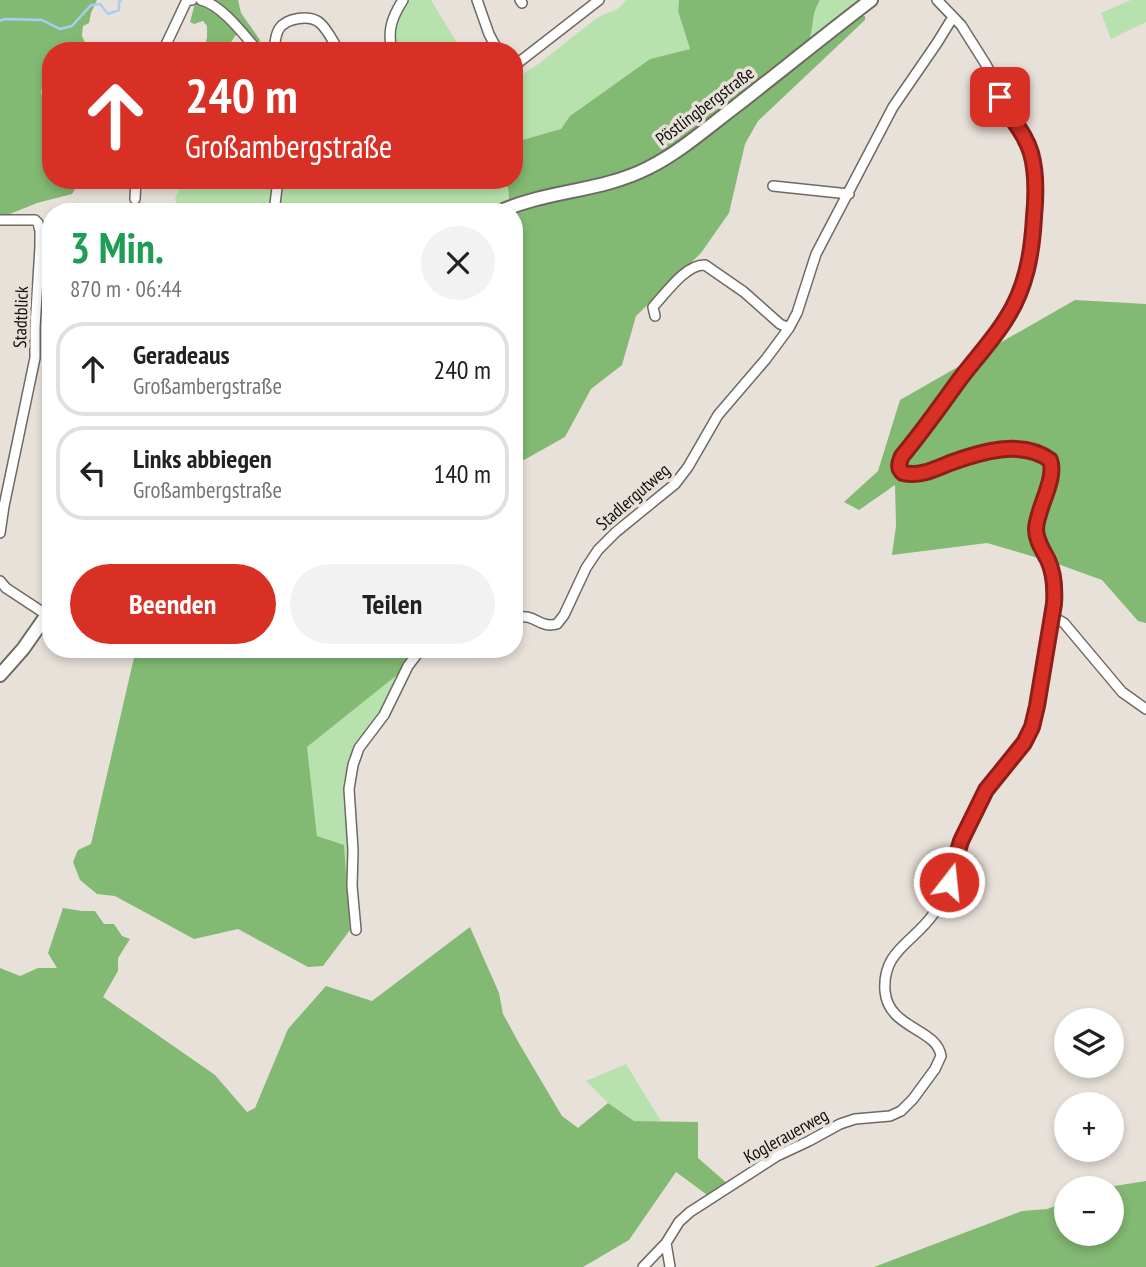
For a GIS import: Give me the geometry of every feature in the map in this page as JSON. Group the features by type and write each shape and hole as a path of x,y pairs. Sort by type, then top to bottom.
{"main road":[{"name":"Pöstlingbergstraße","path":"523,204 620,180 663,160 871,0"},
{"path":"0,675 23,649 42,620"}],"street":[{"path":"167,42 187,0 192,0"},
{"path":"201,0 216,7 249,42"},
{"path":"391,42 391,24 403,0"},
{"path":"477,0 493,42"},
{"path":"523,59 599,0"},
{"path":"937,0 968,35 992,74 1002,103 1022,131 1031,154 1035,185 1031,250 1026,277 1008,317 902,456 899,467 903,473 919,474 972,455 1004,450 1035,452 1050,460 1052,474 1036,530 1038,542 1053,576 1053,617 1065,623 1122,692 1146,709"},
{"name":"Stadlergutweg","path":"523,617 548,626 560,621 598,550 616,532 676,484 718,415 789,328 797,313 816,254 898,97 953,17"},
{"path":"275,42 282,26 309,18 320,23 333,42"},
{"path":"773,186 849,194"},
{"path":"135,199 136,189"},
{"name":"Stadtblick","path":"0,220 35,220 40,231 40,247 35,358 0,533"},
{"path":"655,316 653,307 674,284 695,266 705,265 744,292 780,324 789,328"},
{"path":"0,581 6,588 42,609"},
{"name":"Koglerauerweg","path":"643,1267 666,1243 684,1216 777,1156 848,1121 890,1116 901,1111 935,1069 941,1056 937,1044 904,1021 887,1004 887,968 893,956 934,914 945,895 961,841 979,804 992,781 1028,736 1037,706 1053,617"},
{"path":"356,930 349,789 353,765 359,748 384,715 414,658"},
{"path":"666,1243 670,1267"}],"green space":[{"path":"0,0 97,0 89,23 83,26 82,36 85,42 42,42 42,189 75,189 72,194 37,203 0,218"},
{"path":"196,0 238,0 241,13 260,42 252,42 239,33 231,42 206,42 207,26 203,21 194,24 190,22"},
{"path":"410,0 431,0 457,42 394,42 400,13"},
{"path":"626,0 679,0 678,11 690,49 650,59 570,116 561,129 523,140 523,73 599,17"},
{"path":"679,0 820,0 814,12 806,55 811,55 860,16 865,16 865,20 758,121 745,144 729,213 701,253 636,316 622,365 591,389 565,437 523,461 523,203 509,203 508,189 523,189 523,140 561,129 570,116 650,59 690,49 678,11"},
{"path":"820,0 865,0 805,46 814,10"},
{"path":"1131,0 1146,0 1146,22 1111,39 1101,13"},
{"path":"180,189 273,189 272,203 176,203 175,198"},
{"path":"279,189 508,189 509,203 278,203"},
{"path":"1075,300 1146,304 1146,623 1138,621 1102,580 987,543 892,555 896,526 895,485 859,510 844,502 878,471 900,400"},
{"path":"134,658 408,658 407,667 307,747 317,836 344,845 350,930 323,966 308,967 238,929 194,939 115,896 97,894 80,880 73,862 78,850 91,844"},
{"path":"407,667 349,767 351,842 346,878 344,846 317,836 307,747"},
{"path":"63,908 95,911 104,924 114,924 122,936 130,939 118,958 118,971 103,997 215,1075 247,1112 255,1108 288,1029 326,986 372,1001 470,927 499,993 503,1014 562,1116 578,1128 608,1103 634,1121 698,1122 698,1158 729,1185 710,1197 676,1172 629,1240 583,1267 0,1267 0,968 20,976 38,968 57,968 48,953"},
{"path":"626,1064 661,1121 634,1121 608,1103 586,1081"},
{"path":"1146,1181 1146,1267 874,1267 1022,1211 1054,1206 1054,1246 1124,1246 1124,1184"}],"waterway":[{"path":"0,21 42,20 60,29 72,26 91,5 100,4 108,14 119,10 121,0"}],"route":[{"path":"949,882 961,841 986,790 1024,743 1032,727 1054,604 1051,568 1038,542 1036,530 1052,474 1050,460 1026,450 1004,450 972,455 919,474 903,473 899,467 902,456 1008,317 1029,266 1035,198 1033,163 1022,131 1000,97"}]}
